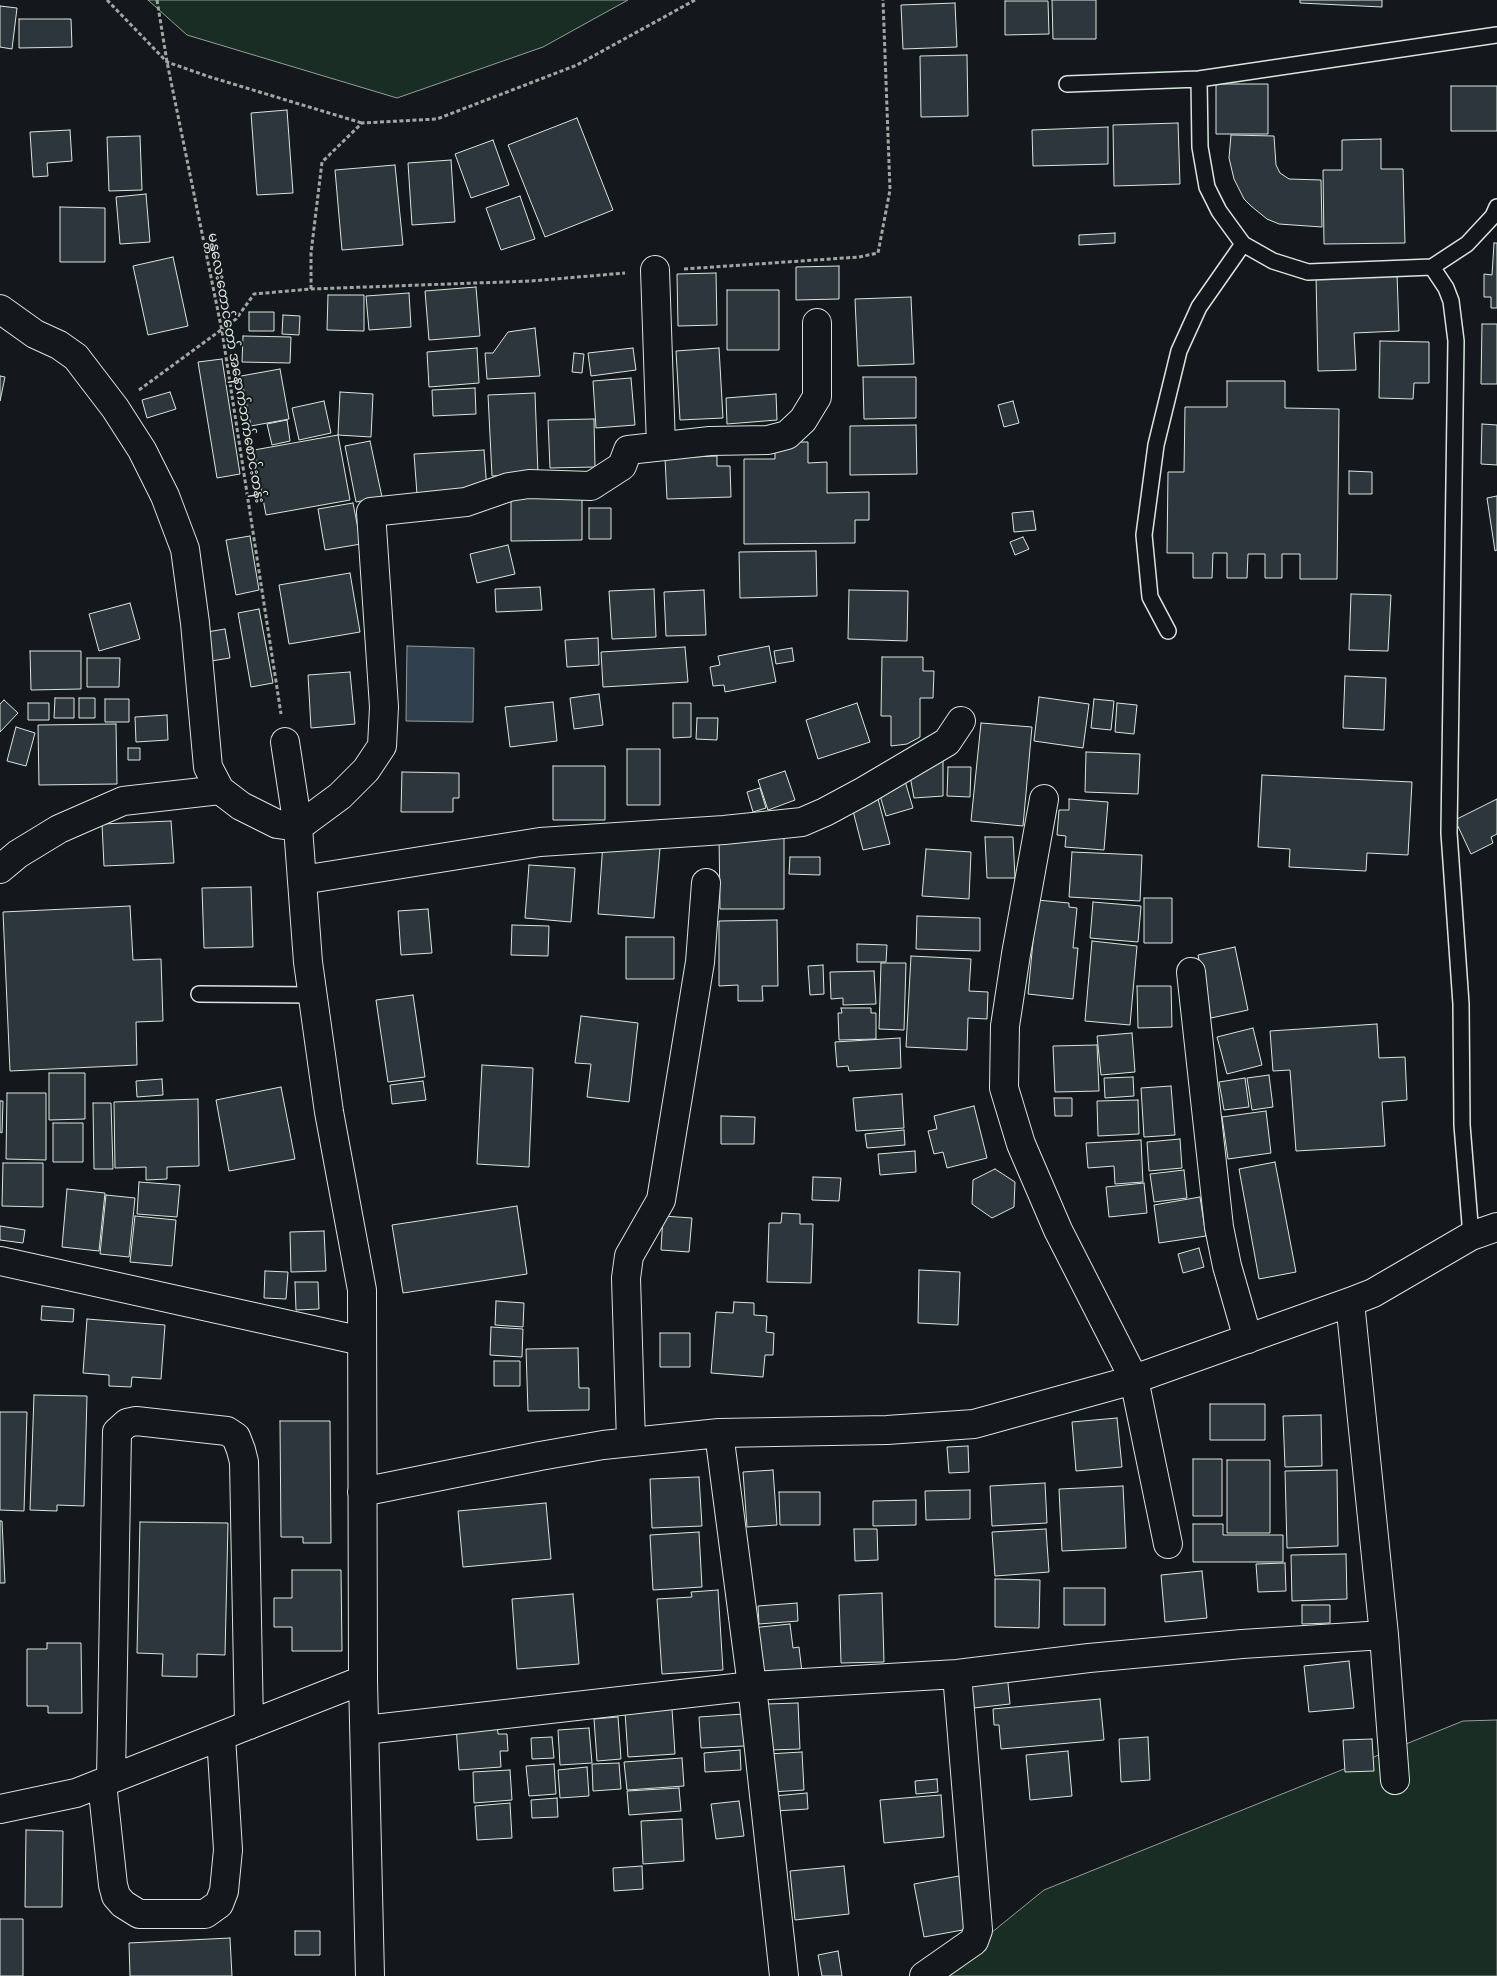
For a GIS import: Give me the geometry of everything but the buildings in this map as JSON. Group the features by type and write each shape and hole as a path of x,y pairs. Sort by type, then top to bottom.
{"street":[{"path":"655,270 661,446"},
{"path":"0,310 35,334 59,345 76,357 115,408 142,450 166,496 185,549 195,623 208,767 220,790 242,806 277,824 298,827 340,796 366,770 382,746 384,706 371,512 466,502 509,486 529,484 590,486 622,466 628,450 710,441 768,440 787,435 803,420 817,397 817,323"},
{"path":"302,880 540,842 724,830 802,822 864,791 947,742 961,721"},
{"path":"285,742 298,827 308,962 329,1112 362,1290 363,1680 370,1976"},
{"path":"0,869 18,854 59,829 123,802 220,790"},
{"path":"1044,800 1005,1026 1004,1088 1021,1144 1058,1230 1134,1379 1168,1544"},
{"path":"632,1442 626,1278 629,1256 661,1200 700,962 706,883"},
{"path":"1191,972 1219,1228 1227,1266 1248,1339"},
{"path":"362,1492 540,1456 632,1442 719,1433 887,1430 974,1424 1134,1379 1350,1302 1373,1293 1471,1236 1497,1227"},
{"path":"0,1261 362,1340"},
{"path":"1350,1302 1384,1635 1395,1780"},
{"path":"221,1736 228,1850 224,1891 219,1904 205,1914 139,1914 123,1904 116,1896 113,1884 106,1781 117,1432 127,1423 136,1421 228,1431 236,1438 242,1450 244,1462 249,1725"},
{"path":"719,1433 752,1686 784,1976"},
{"path":"365,1730 752,1686 957,1674 1089,1658 1242,1644 1384,1635"},
{"path":"924,1976 974,1941 978,1930 957,1674"},
{"path":"0,1809 76,1793 363,1680"}],"lane":[{"path":"1067,84 1199,79 1497,34"},
{"path":"1199,79 1200,147 1207,187 1219,211 1243,244 1273,261 1308,272 1432,268 1467,244 1494,216 1497,207"},
{"path":"1168,631 1150,596 1144,535 1156,445 1179,351 1199,307 1243,244"},
{"path":"1432,268 1446,288 1452,301 1456,341 1449,833 1461,1004 1462,1126 1471,1236"},
{"path":"199,994 313,995"}],"path":[{"path":"107,0 167,62 362,123 437,119 576,65 695,0"},
{"name":"မန္တလေးတောင်တော် အနောက်ဘက်စောင်းတန်း","path":"157,0 167,62 222,331 285,742"},
{"path":"115,408 222,331 236,319 254,294 312,289 531,280 850,258 878,253 890,190 883,0"},
{"path":"312,289 311,253 322,162 362,123"}],"green space":[{"path":"148,0 628,0 543,47 397,98 187,35"},
{"path":"1497,1720 1497,1976 938,1976 1044,1890 1463,1721"}],"water":[{"path":"407,646 474,648 473,722 406,721"}]}
